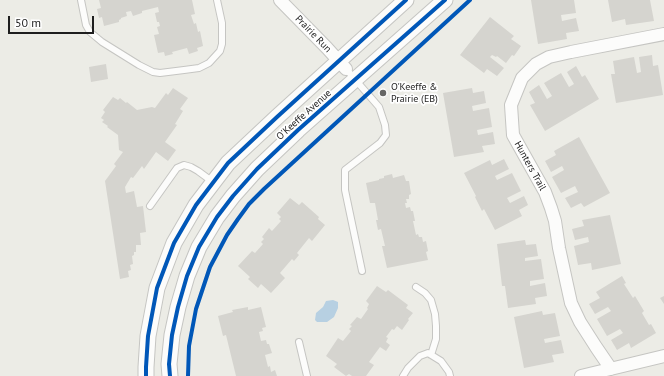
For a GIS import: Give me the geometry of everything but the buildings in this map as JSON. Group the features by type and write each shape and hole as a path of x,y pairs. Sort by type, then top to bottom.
{"street":[{"name":"Prairie Run","path":"280,0 327,48 346,70"},
{"name":"O'Keeffe Avenue","path":"170,376 169,364 172,335 187,276 200,247 217,217 232,196 257,169 298,130 346,70 406,0"},
{"name":"O'Keeffe Avenue","path":"146,376 148,336 158,288 174,243 196,205 228,163 242,150 346,70 444,0"},
{"name":"Hunters Trail","path":"612,369 580,322 571,303 555,221 545,192 513,135 511,105 522,78 536,64 549,57 664,34"},
{"path":"581,376 664,356"}],"lane":[{"path":"81,0 86,24 90,32 102,42 153,72 199,68 209,63 220,51 222,44 222,23 217,0"},
{"path":"346,70 379,107 385,125 386,136 380,143 345,170 345,190 362,271"},
{"path":"150,206 177,168 184,165 198,170 213,182"},
{"path":"416,287 425,293 431,300 435,314 436,340 431,355"},
{"path":"299,342 307,376"},
{"path":"403,376 408,368 420,356 428,353 441,361 449,372 450,376"}],"water":[{"path":"333,300 338,302 338,308 334,317 327,322 317,322 315,320 316,313 323,307 326,301"}],"cycle path":[{"path":"146,376 148,336 157,288 174,243 196,205 228,163 406,0"},
{"path":"170,376 169,364 172,335 187,276 199,247 217,217 257,169 298,130 445,0"},
{"path":"188,376 189,346 196,309 210,267 227,235 249,204 470,0"}],"place":[{"name":"O'Keeffe & Prairie (EB)","path":"383,93"}]}
